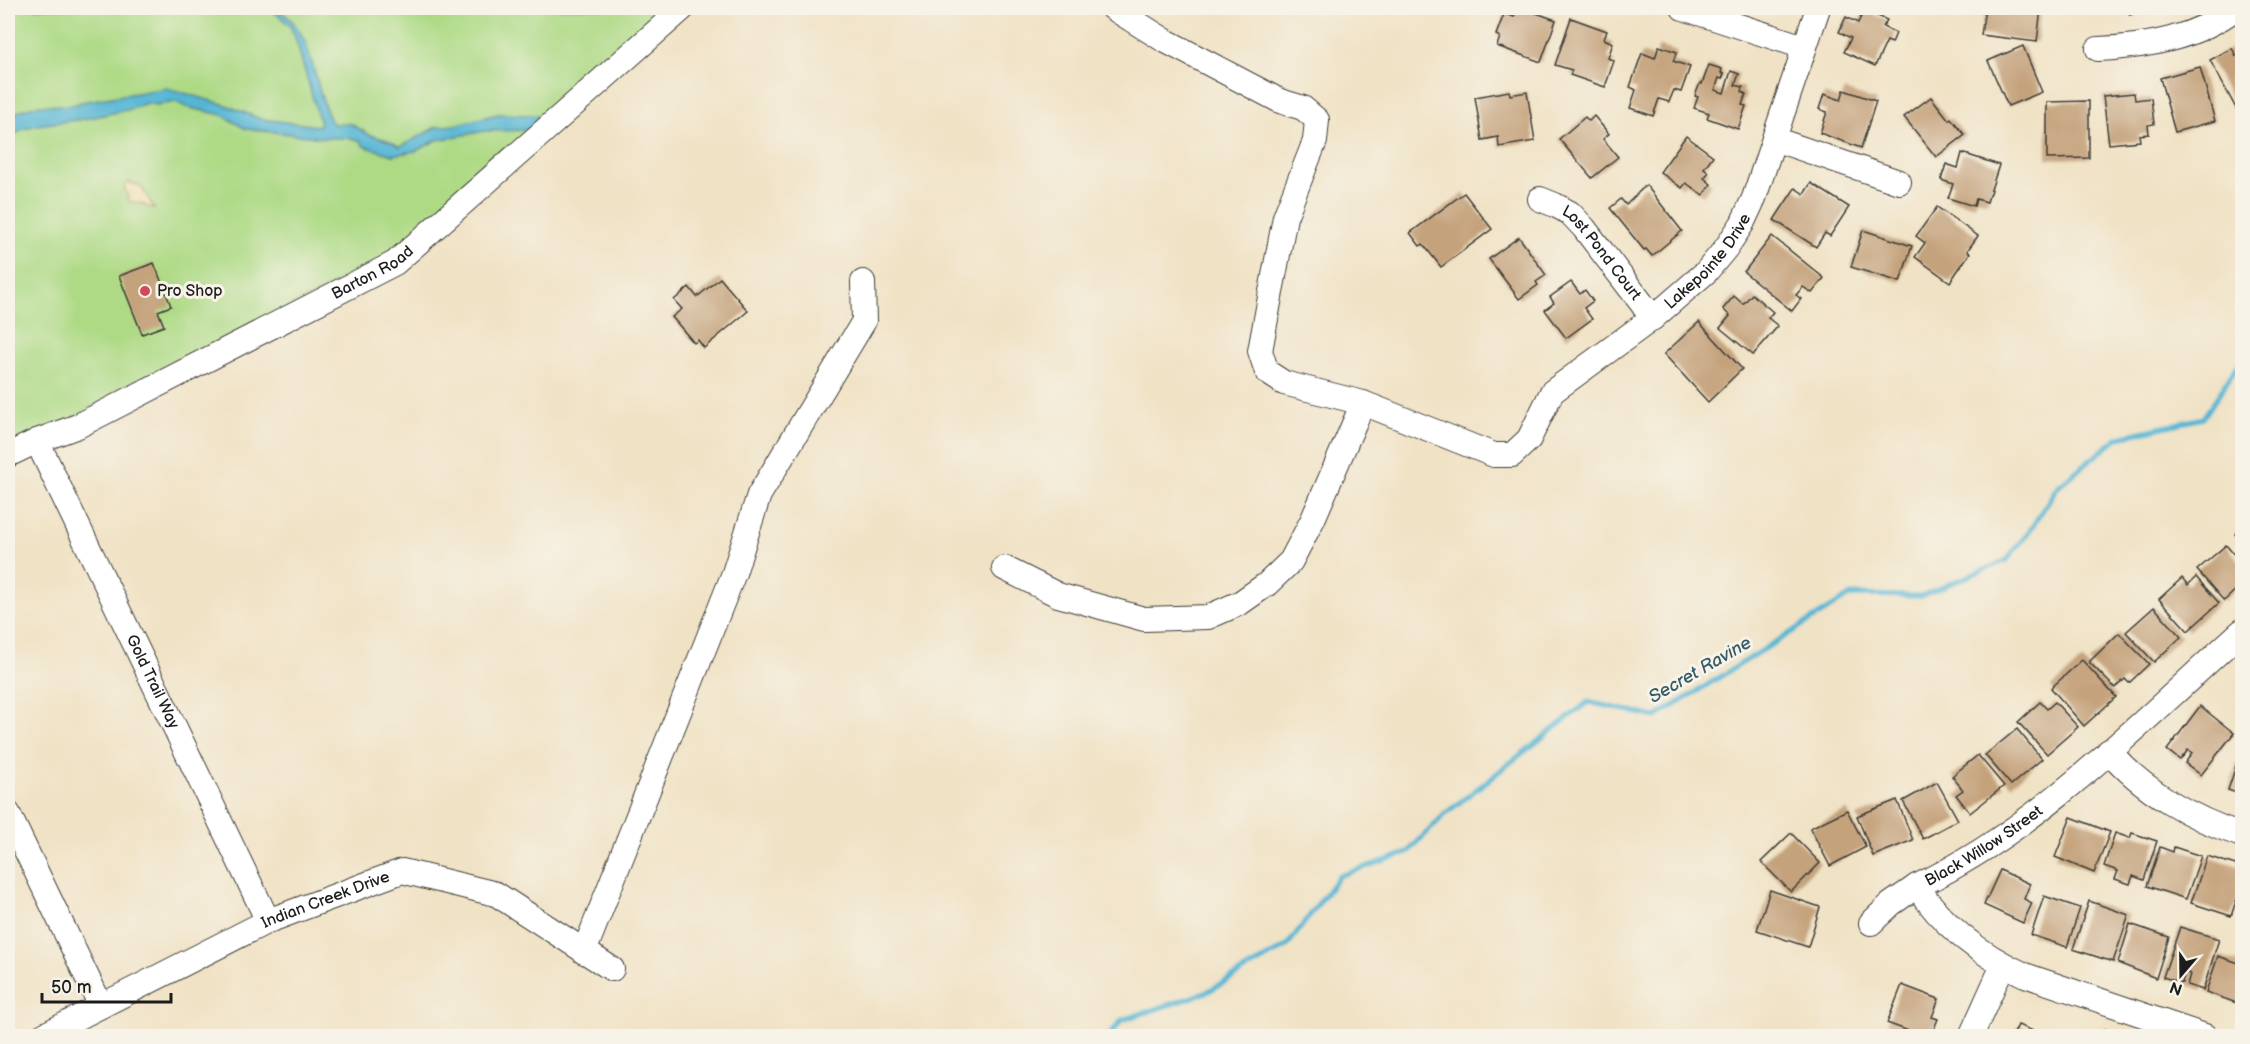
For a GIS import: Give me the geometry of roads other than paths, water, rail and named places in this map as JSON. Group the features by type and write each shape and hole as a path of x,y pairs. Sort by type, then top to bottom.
{"street":[{"name":"Barton Road","path":"8,455 37,441 78,426 395,263 683,8"},
{"path":"1004,568 1058,595 1144,619 1208,617 1240,603 1267,584 1291,561 1313,519 1363,404 1284,383 1267,372 1260,351 1285,217 1315,141 1317,120 1303,108 1280,101 1164,40 1113,8"},
{"path":"1683,8 1804,47"},
{"name":"Lakepointe Drive","path":"1363,404 1494,455 1512,455 1529,439 1552,392 1653,318 1706,272 1726,248 1742,224 1754,198 1818,8"},
{"path":"2098,50 2126,48 2187,34 2207,26 2236,8"},
{"path":"1774,139 1899,182"},
{"name":"Lost Pond Court","path":"1540,199 1570,213 1653,318"},
{"path":"584,952 734,573 759,495 864,321 863,282"},
{"name":"Gold Trail Way","path":"37,441 268,921"},
{"name":"Black Willow Street","path":"2194,1035 2025,975 2003,965 1947,925 1931,908 1917,886 1970,858 2045,804 2109,751 2242,631"},
{"path":"2109,751 2119,764 2156,793 2196,817 2242,835"},
{"path":"8,813 101,1006"},
{"name":"Indian Creek Drive","path":"42,1036 268,921 402,871 496,894 612,969"},
{"path":"1871,923 1891,904 1917,886"},
{"path":"1971,1036 2003,965"}],"water":[{"path":"263,8 280,12 292,21 302,35 333,124 351,124 368,134 400,147 436,127 498,114 532,115 544,118 535,130 485,131 437,140 416,151 393,155 363,146 361,141 349,138 325,138 246,129 222,115 186,107 176,102 157,105 147,103 131,109 85,119 37,125 23,129 8,139 8,117 31,107 71,105 167,88 226,105 261,119 318,126 320,123 290,26 277,14"}],"waterway":[{"name":"Secret Ravine","path":"1109,1036 1122,1020 1205,993 1287,946 1339,876 1407,853 1446,813 1588,702 1656,717 1851,595 1921,596 2007,560 2030,530 2058,486 2119,437 2203,418 2242,359"}],"place":[{"name":"Pro Shop","path":"145,291"}]}
